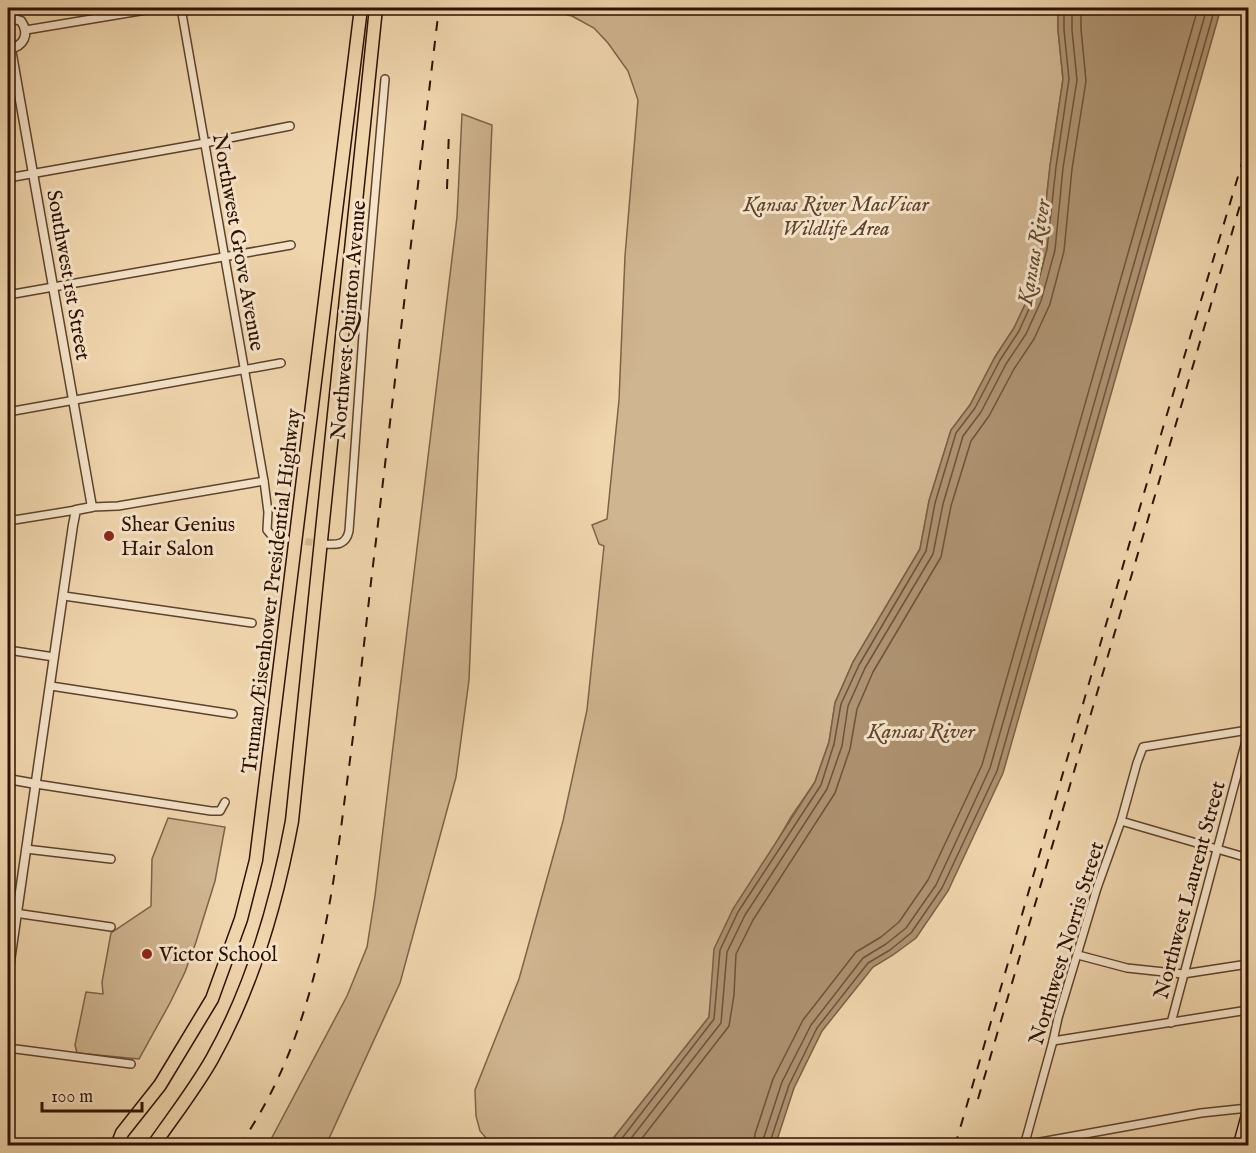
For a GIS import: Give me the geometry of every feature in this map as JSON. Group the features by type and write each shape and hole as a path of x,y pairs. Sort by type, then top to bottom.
{"highway":[{"name":"Truman/Eisenhower Presidential Highway","path":"117,1146 122,1133 160,1085 212,999 242,919 256,860 361,8"},
{"name":"Truman/Eisenhower Presidential Highway","path":"153,1146 195,1085 226,1032 266,931 283,868 292,821 376,8"},
{"path":"160,1146 195,1085"},
{"path":"110,1146 122,1133"}],"main road":[{"path":"1238,1146 1248,1108"}],"street":[{"path":"26,30 158,8"},
{"name":"Northwest Grove Avenue","path":"181,8 264,481"},
{"path":"8,17 21,21 26,30 22,42 9,49"},
{"name":"Southwest 1st Street","path":"9,49 92,507"},
{"name":"Northwest Quinton Avenue","path":"325,544 341,544 349,531 385,79"},
{"path":"8,178 290,126"},
{"path":"8,295 291,245"},
{"path":"8,412 281,363"},
{"path":"8,520 92,507 118,506 264,481 268,507 267,530 272,536 286,540"},
{"path":"8,975 76,510"},
{"path":"64,596 252,623"},
{"path":"8,650 54,657"},
{"path":"51,686 233,714"},
{"name":"Northwest Norris Street","path":"1024,1145 1058,1018 1143,747 1247,730"},
{"name":"Northwest Laurent Street","path":"1171,1023 1247,730"},
{"path":"8,779 211,811 220,811 225,802"},
{"path":"1120,821 1217,851 1248,858"},
{"path":"26,849 111,859"},
{"path":"8,912 111,927"},
{"path":"1078,955 1127,968 1183,974 1248,964"},
{"path":"1053,1041 1248,1010"},
{"path":"8,1048 131,1064"},
{"path":"1024,1145 1201,1113 1248,1108"}],"green space":[{"name":"Kansas River MacVicar Wildlife Area","path":"539,8 1058,8 1063,79 1041,248 1029,296 1014,328 995,357 970,405 951,430 929,501 920,549 853,662 835,703 829,742 815,782 791,817 765,862 712,992 709,1017 608,1145 487,1145 476,1116 475,1090 519,979 563,821 587,710 604,546 599,544 592,525 607,519 619,400 625,256 638,100 628,71 594,28 572,16"},
{"path":"462,114 492,125 469,680 456,777 400,983 326,1145 268,1145 347,996 367,947 457,217"},
{"path":"168,818 225,827 215,881 185,972 139,1059 77,1053 75,1045 86,992 103,994 102,982 111,933 151,906 152,859"}],"water":[{"name":"Kansas River","path":"1058,8 1221,8 1003,773 948,891 916,938 873,967 822,1031 794,1088 777,1145 608,1145 709,1017 714,949 733,909 815,782 829,742 835,703 853,662 920,549 929,501 951,430 970,405 995,357 1014,328 1029,296 1041,248 1063,79"}],"tunnel":[{"path":"295,540 322,544"}],"railway":[{"path":"239,1146 264,1107 284,1065 300,1022 324,933 332,888 356,716 439,8"},
{"path":"447,189 449,130"},
{"path":"955,1146 1248,143"},
{"path":"978,1099 1248,178"}],"place":[{"name":"Shear Genius Hair Salon","path":"109,536"},
{"name":"Victor School","path":"147,954"}]}
